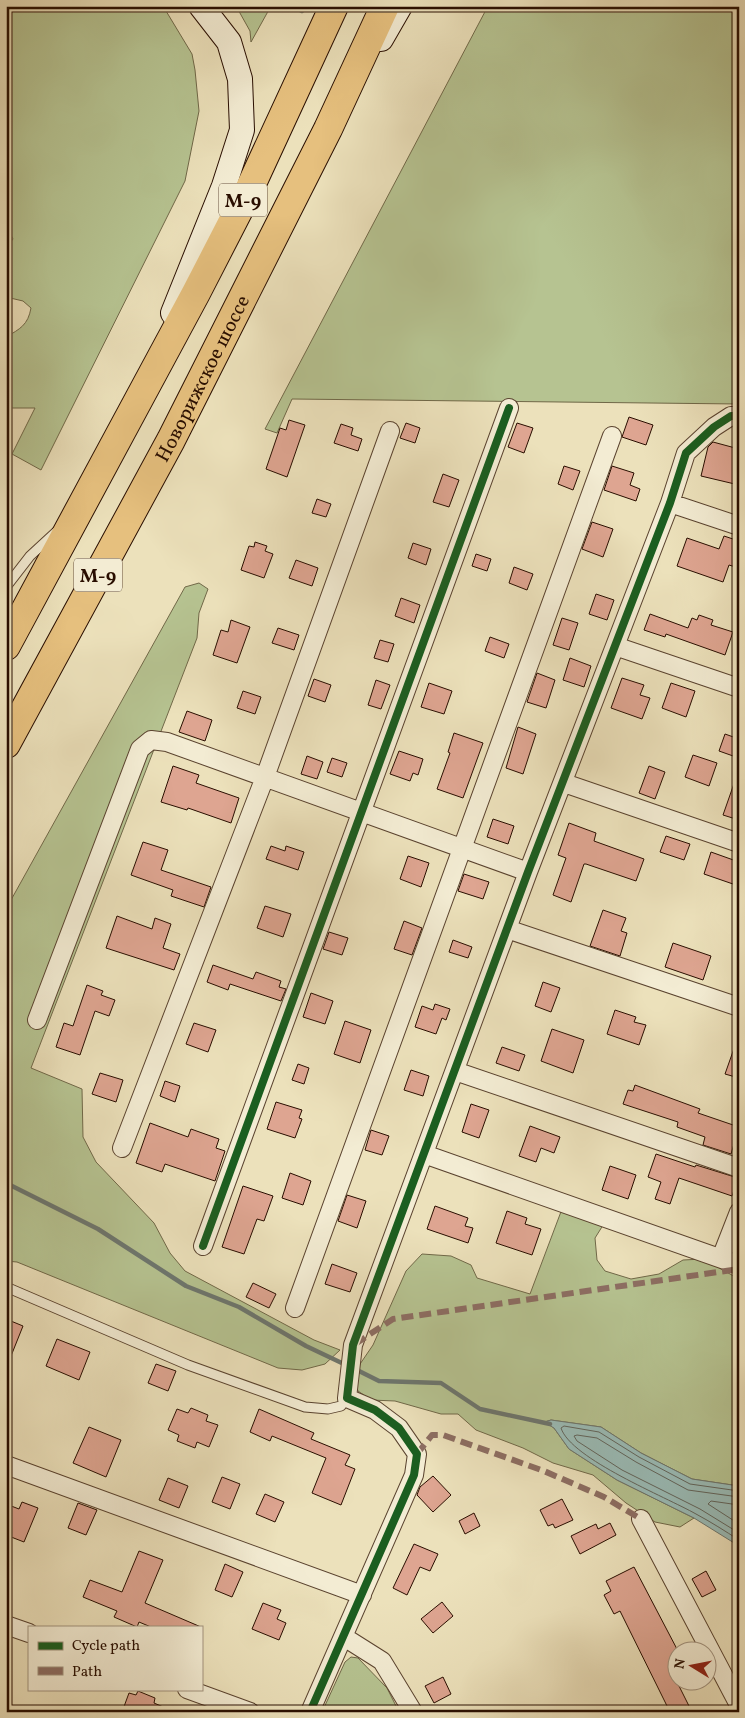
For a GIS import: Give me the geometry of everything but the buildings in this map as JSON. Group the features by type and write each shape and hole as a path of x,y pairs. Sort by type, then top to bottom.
{"highway":[{"name":"М-9","path":"6,646 196,293 249,190 334,6"},
{"name":"Новорижское шоссе","path":"6,744 171,440 328,129 385,6"}],"main road":[{"name":"М-9","path":"143,389 224,186 242,130 240,79 229,42 201,6"},
{"name":"М-9","path":"328,129 400,6"}],"street":[{"path":"203,1246 509,408"},
{"path":"310,1712 414,1474 417,1454 399,1428 375,1410 347,1398 353,1345 528,872 564,783 670,503 686,453 714,427 731,416 739,416"},
{"path":"122,1148 265,777 390,431"},
{"path":"295,1308 612,436"},
{"path":"670,503 739,526"},
{"path":"615,646 739,688"},
{"path":"37,1020 140,749 151,740 167,742 528,872"},
{"path":"564,783 739,843"},
{"path":"507,929 739,1007"},
{"path":"455,1071 739,1168"},
{"path":"424,1154 739,1265"},
{"path":"721,1258 739,1212"},
{"path":"6,1465 362,1596"},
{"path":"640,1519 739,1705"},
{"path":"6,1625 28,1633"},
{"path":"344,1637 382,1661 413,1712"},
{"path":"190,1690 250,1712"}],"lane":[{"path":"6,587 30,556 75,516"},
{"path":"6,1287 188,1365 305,1407 328,1410 340,1406 347,1398"}],"green space":[{"path":"6,6 163,6 192,54 199,111 185,181 41,470 12,454 35,408 11,408 6,406 6,337 23,326 28,319 31,308 23,301 6,297 6,248 13,239 6,226"},
{"path":"236,6 271,6 251,42 250,31"},
{"path":"488,6 739,6 739,404 292,399 277,433 265,429"},
{"path":"199,583 208,589 199,613 197,638 31,1068 82,1089 83,1137 96,1162 154,1223 170,1253 185,1271 314,1340 340,1350 325,1364 302,1370 278,1368 17,1262 6,1261 6,909 185,587"},
{"path":"562,1209 605,1222 595,1238 597,1260 605,1271 631,1279 659,1274 683,1260 703,1259 739,1279 739,1486 692,1479 641,1453 601,1427 551,1420 545,1422 554,1428 569,1449 617,1480 694,1518 680,1527 655,1522 626,1503 593,1475 553,1463 523,1448 476,1430 458,1414 441,1414 395,1401 371,1400 358,1391 355,1384 358,1367 373,1345 406,1271 422,1254 451,1256 471,1265 477,1278 530,1294"},
{"path":"351,1657 358,1658 387,1688 399,1712 322,1712 345,1662"}],"water":[{"path":"551,1420 601,1427 641,1453 692,1479 739,1486 739,1546 694,1518 617,1480 569,1449 554,1428 544,1422"}],"waterway":[{"path":"293,6 302,11"},
{"path":"6,1183 98,1229 186,1286 239,1307 306,1346 346,1365"},
{"path":"355,1369 379,1381 441,1383 480,1409 550,1424"}],"marked path":[{"path":"355,1344 393,1319 739,1269"},
{"path":"417,1454 432,1435 443,1435 544,1471 604,1497 641,1519"}],"cycle path":[{"path":"203,1246 509,408"},
{"path":"310,1712 414,1475 417,1454 399,1428 375,1410 347,1398 353,1345 528,872 670,503 686,453 714,427 731,416 739,416"}]}
